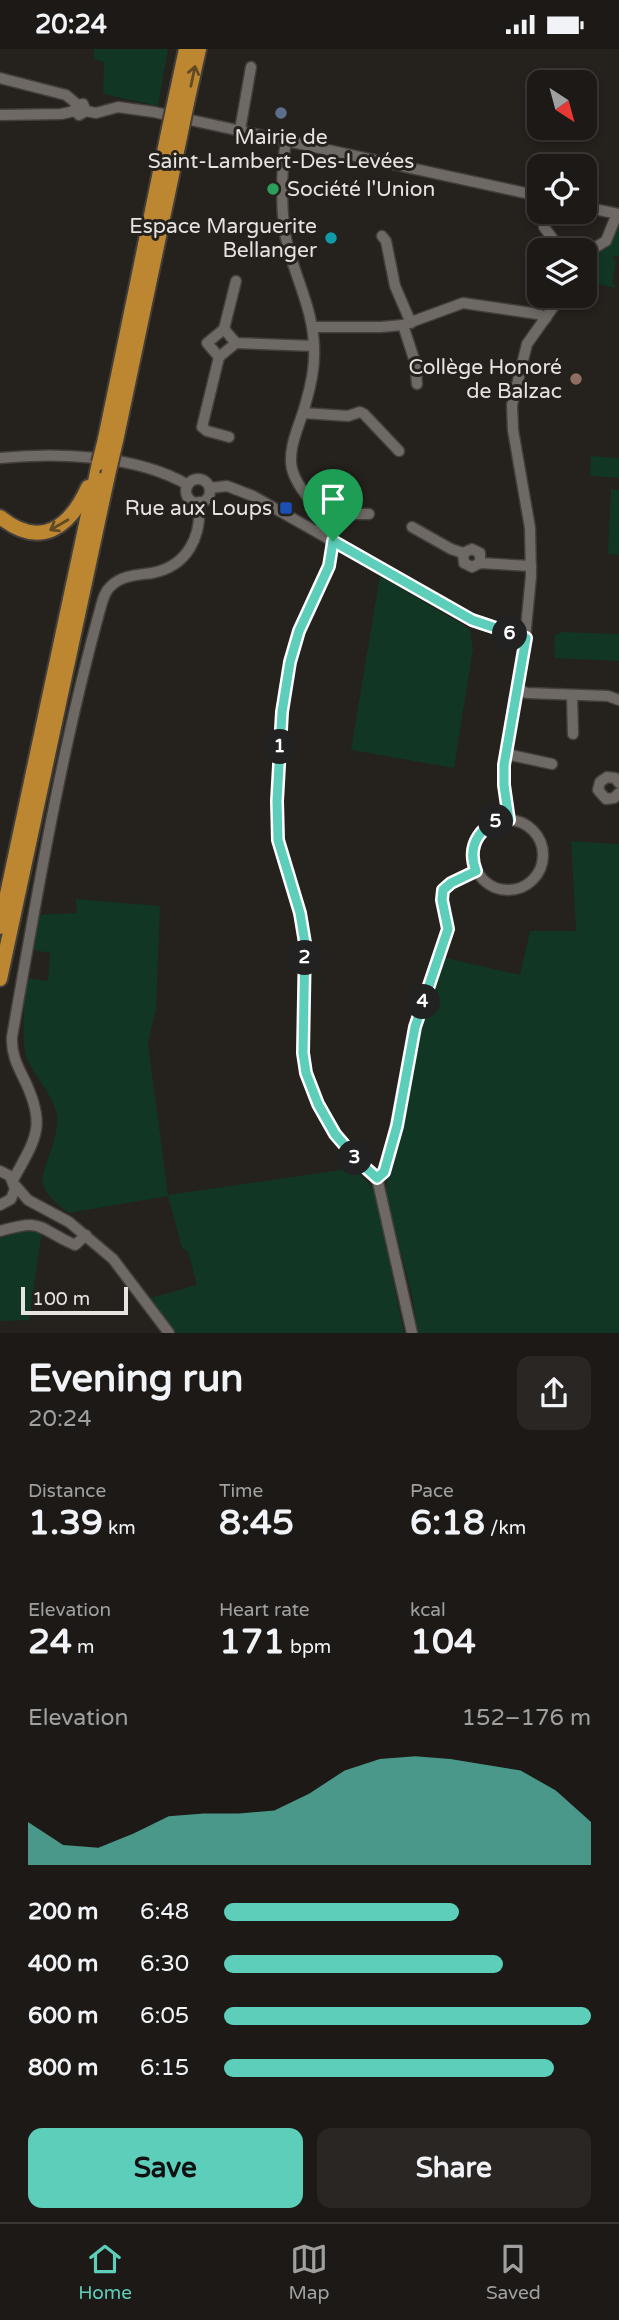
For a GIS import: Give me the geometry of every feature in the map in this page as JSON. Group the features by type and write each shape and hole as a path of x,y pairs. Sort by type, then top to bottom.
{"highway":[{"path":"0,927 100,471 110,440 181,101 186,49"},
{"path":"181,101 199,49"},
{"path":"0,517 13,526 37,532 61,526 78,508 100,471"},
{"path":"0,979 100,471"},
{"path":"0,994 4,963"}],"street":[{"path":"240,130 251,67"},
{"path":"0,78 66,95 80,109"},
{"path":"0,115 61,114 80,109 96,113 118,107 190,119 527,194"},
{"path":"286,141 283,211 287,244 312,327 314,346 314,362 293,445 292,470 321,514 323,522 319,533"},
{"path":"597,210 618,214 606,241 597,246"},
{"path":"382,236 386,241 395,286 407,324 415,362 416,384"},
{"path":"219,357 207,342 224,328 236,281"},
{"path":"312,327 381,327 407,324 463,303 538,314 546,318"},
{"path":"509,820 504,785 506,754 526,638 531,566 530,528 513,431 512,405 527,344 553,308"},
{"path":"224,328 236,343"},
{"path":"229,437 206,431 202,427 219,357 236,343 314,346"},
{"path":"303,413 348,416 360,412 399,451"},
{"path":"0,458 49,455 114,462 158,471 188,485"},
{"path":"202,479 210,488 209,496 200,502 190,499 187,492 188,485 194,480 202,479"},
{"path":"210,488 227,486 242,491 472,620 526,638"},
{"path":"8,1177 22,1163 34,1142 36,1132 36,1109 12,1055 12,1037 62,772 97,618 103,598 111,585 125,577 172,566 188,553 199,530 200,502"},
{"path":"321,514 369,514"},
{"path":"412,527 451,549 464,553 472,548 480,553 480,563 531,566"},
{"path":"333,541 329,566 299,631 290,662 282,712 277,801 278,840 300,913 305,943 303,1053 306,1073 318,1104 335,1134 377,1178 412,1333"},
{"path":"518,691 608,696 619,700"},
{"path":"572,695 573,734"},
{"path":"506,754 552,764"},
{"path":"619,781 607,777 600,782 598,790 606,799 614,798 619,793"},
{"path":"509,820 526,825 540,841 542,863 537,876 525,887 510,891 493,888 476,871 473,848 477,837 493,823 509,820"},
{"path":"377,1178 384,1172 397,1126 415,1027 448,929 442,900 443,890 476,871"},
{"path":"8,1177 28,1201 55,1214 86,1235 121,1268 169,1333"},
{"path":"4,1204 14,1194 8,1177"},
{"path":"4,1204 28,1201"},
{"path":"0,1231 34,1224 75,1245 86,1235"}],"green space":[{"path":"94,49 168,49 158,106 103,94 104,62 94,59"},
{"path":"619,227 619,256 614,256 613,260 616,261 612,284 616,285 615,288 597,284 597,253 604,249"},
{"path":"591,456 619,458 619,478 590,476"},
{"path":"611,489 619,490 619,555 608,554"},
{"path":"380,576 470,629 473,649 454,768 351,750"},
{"path":"561,632 619,634 619,661 554,658 555,635"},
{"path":"571,841 619,844 619,1333 418,1333 412,1296 386,1193 387,1177 401,1126 421,1020 442,957 520,975 530,931 576,931"},
{"path":"76,899 160,906 156,1009 148,1043 168,1195 354,1168 374,1189 404,1333 177,1333 150,1298 197,1285 188,1252 182,1248 168,1196 68,1213 47,1193 43,1179 56,1134 57,1116 52,1101 27,1059 24,1019 27,978 48,981 50,953 28,949 37,915 77,913"},
{"path":"29,1229 42,1231 29,1320 0,1321 0,1238"}],"place":[{"name":"Mairie de Saint-Lambert-Des-Levées","path":"281,113"},
{"name":"Société l'Union","path":"273,189"},
{"name":"Espace Marguerite Bellanger","path":"331,238"},
{"name":"Collège Honoré de Balzac","path":"576,379"},
{"name":"Rue aux Loups","path":"286,508"}],"route":[{"path":"333,541 472,620 526,638 504,765 509,820 493,823 481,832 473,848 472,858 476,871 443,890 442,900 448,929 415,1027 397,1126 384,1172 377,1178 367,1171 335,1134 318,1104 306,1073 303,1053 305,943 300,913 278,840 277,801 282,712 290,662 299,631 329,566 333,541"}]}
